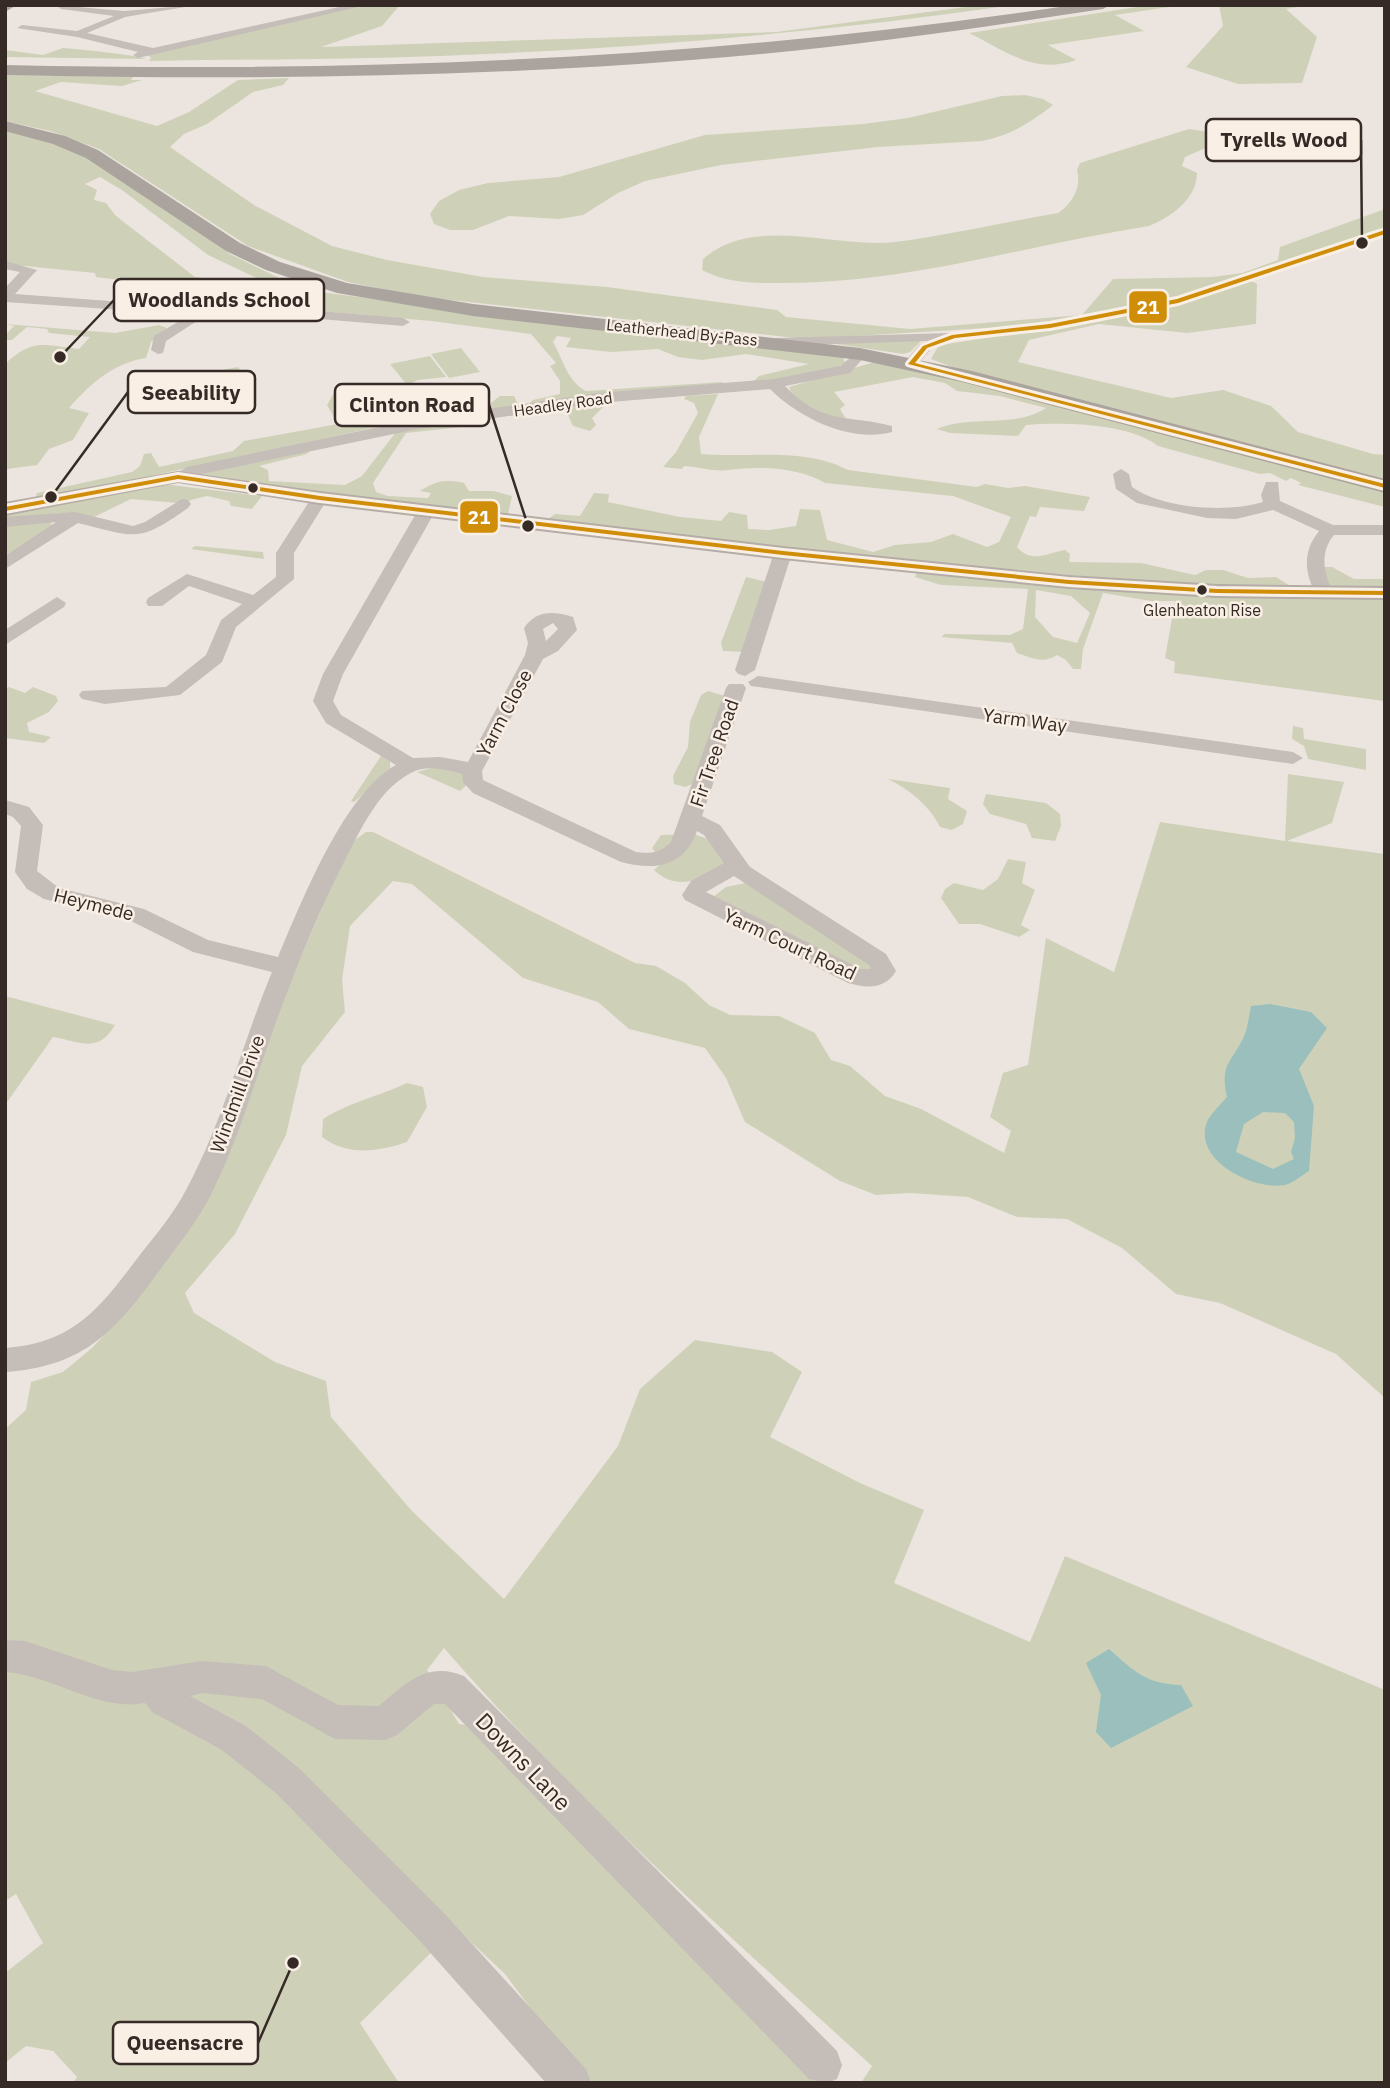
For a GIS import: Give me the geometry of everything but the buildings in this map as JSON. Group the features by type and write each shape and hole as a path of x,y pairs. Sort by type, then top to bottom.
{"highway":[{"path":"5,8 10,5"},
{"path":"5,62 198,65 400,62 555,55 863,30 1056,5"},
{"path":"5,70 222,73 566,62 870,37 1102,5"},
{"name":"Leatherhead By-Pass","path":"5,126 59,140 103,159 233,247 313,281 380,296 462,309 776,342 911,363 1385,486"}],"main road":[{"path":"5,509 178,477 320,498 783,553 1124,586 1385,593"}],"street":[{"path":"24,34 58,38 80,34 85,29 124,14 192,5"},
{"path":"138,55 363,5"},
{"path":"50,11 62,6 124,14"},
{"path":"261,15 281,24"},
{"path":"80,34 87,38 155,52"},
{"path":"776,342 954,336 1050,326 1178,301 1385,232"},
{"path":"5,265 30,270 5,298"},
{"path":"158,350 159,339 165,334 212,306 229,292 280,293 313,281"},
{"path":"5,298 123,306"},
{"path":"212,306 403,322"},
{"path":"911,363 926,347 954,336"},
{"name":"Headley Road","path":"178,477 187,472 413,425 598,398 774,384 845,370 860,354"},
{"path":"774,384 793,405 824,421 856,428 886,429"},
{"path":"1121,474 1124,489 1132,496 1191,509 1227,514 1272,495 1329,530 1385,530"},
{"path":"89,695 105,698 173,691 215,658 228,624 285,579 285,553 320,498"},
{"path":"5,522 42,517 75,517 133,531 151,526 182,504"},
{"path":"427,510 338,663 323,701 333,719 401,758 409,766 446,765 471,770 473,782 480,788 640,860 662,859 676,851 691,819"},
{"path":"5,564 75,517"},
{"path":"1324,593 1314,553 1316,544 1329,530"},
{"name":"Fir Tree Road","path":"691,819 747,680 783,553"},
{"path":"155,603 204,566"},
{"path":"187,579 256,602"},
{"path":"5,639 57,603"},
{"name":"Yarm Close","path":"471,770 480,761 535,655"},
{"name":"Yarm Way","path":"747,680 1293,758"},
{"name":"Windmill Drive","path":"5,1360 43,1356 65,1349 100,1326 184,1216 197,1196 225,1130 285,967 325,876 357,817 382,786 409,766"},
{"name":"Heymede","path":"5,807 21,812 32,825 25,863 29,878 43,890 136,914 201,946 285,967"},
{"name":"Yarm Court Road","path":"691,819 720,838 734,866 878,960 884,971 873,979 856,977 693,895 699,886 734,866"},
{"name":"Downs Lane","path":"5,1656 24,1657 112,1687 153,1687 202,1677 266,1683 335,1722 385,1723 428,1687 453,1688 823,2065"},
{"path":"153,1687 164,1700 234,1738 288,1781 431,1926 572,2083"}],"green space":[{"path":"369,5 400,5 382,26 321,47 776,32 981,5 1014,5 800,31 584,49 404,57 149,61 151,58 147,54"},
{"path":"1150,5 1183,5 1115,15 1144,31 1048,45 1076,60 1061,64 1047,65 1021,59 969,33"},
{"path":"1219,5 1310,5 1286,9 1317,37 1302,83 1238,84 1186,67 1223,26"},
{"path":"63,48 146,59 5,57 5,50 43,55"},
{"path":"5,75 133,77 131,80 142,80 122,86 61,82 35,91 157,126 189,112 238,80 289,78 283,85 253,92 207,124 184,134 170,147 254,205 332,246 387,260 483,277 607,287 777,310 786,317 910,329 1082,315 1113,279 1213,277 1242,273 1278,260 1280,247 1385,209 1385,228 1245,277 1257,284 1256,324 1187,333 1099,324 1029,340 1018,362 1171,398 1223,390 1271,406 1298,432 1373,454 1385,455 1385,483 968,373 931,359 938,347 947,344 1090,322 804,339 414,296 348,282 248,246 99,149 50,131 5,121"},
{"path":"1025,95 1043,99 1053,105 1020,128 982,141 878,147 721,165 645,181 618,193 583,215 559,219 509,216 473,230 450,230 434,224 430,214 439,201 459,190 488,183 559,177 705,135 863,124 908,118 1002,96"},
{"path":"5,129 73,150 105,166 230,254 289,283 272,289 233,288 215,292 96,277 95,273 5,264","holes":["100,177 122,190 208,255 265,282 263,285 195,277 116,216 106,203 94,200 97,190 85,184"]},
{"path":"1189,129 1222,134 1217,143 1185,157 1182,166 1197,173 1193,191 1174,212 1149,226 877,277 763,283 722,278 702,270 703,259 723,246 746,238 796,236 872,243 895,242 1058,213 1068,205 1075,194 1080,163"},
{"path":"319,292 843,357 845,363 830,371 751,384 759,376 809,364 746,354 702,360 678,357 658,349 611,352 566,347 571,338 557,336 553,342 566,369 574,382 586,391 722,382 728,387 529,404 533,400 560,394 560,381 550,366 556,363 531,334 431,321 242,304 226,299 229,295"},
{"path":"5,324 115,333 159,325 167,328 151,342 146,358 123,365 103,376 69,408 89,413 73,440 49,449 37,465 7,469 5,364 31,347 47,345 79,349 90,337 49,333 47,329 27,327 12,340 5,340 5,335 14,326"},
{"path":"923,339 910,352 903,354 823,342"},
{"path":"461,348 480,372 449,378 431,354"},
{"path":"430,356 446,377 418,380 407,385 390,364"},
{"path":"878,361 926,370 1385,490 1385,507 1298,485 1301,483 1291,478 1286,481 1270,473 1260,474 1158,446 1145,438 1113,428 1041,424 1026,425 1018,436 950,433 937,429 963,422 1020,418 1046,408 1000,396 957,391 945,383 913,377 834,392 845,405 840,409 848,422 806,406 789,387"},
{"path":"238,367 253,387 226,393 212,372"},
{"path":"347,390 367,420 399,413 438,414 487,406 500,396 514,396 519,406 368,429 35,501 37,493 132,472 140,466 144,454 151,453 159,467 233,451 244,441 338,424 327,405 335,391"},
{"path":"718,394 699,437 701,454 814,458 848,470 977,487 985,484 1008,488 1025,486 1090,497 1084,511 1040,507 1036,517 1030,516 1017,547 1034,556 1065,550 1070,554 1069,562 1141,563 1195,575 1206,570 1223,570 1248,578 1276,577 1290,586 1219,586 943,566 548,519 555,514 580,516 594,493 609,494 608,502 680,517 721,521 729,512 747,515 748,529 769,530 796,526 800,509 820,510 827,540 873,552 895,545 931,542 953,534 987,547 999,542 1011,517 953,496 825,483 791,471 765,468 712,470 684,466 682,469 663,467 676,452 698,413 694,403 684,399 686,396"},
{"path":"607,400 592,418 596,425 590,431 573,426 564,406"},
{"path":"492,417 489,424 406,433 373,483 376,492 388,496 428,498 431,493 420,491 431,485 446,481 464,483 469,491 494,491 512,496 508,514 298,491 194,475 310,449 307,454 259,466 268,470 269,481 345,485 362,476 396,432"},
{"path":"171,485 262,496 252,509 231,506 229,501 207,496 179,503 131,499 94,517 60,513 5,519 5,512 149,486"},
{"path":"51,522 52,527 13,553 5,554 5,525"},
{"path":"195,546 263,552 264,559 191,549"},
{"path":"1322,567 1332,567 1354,579 1385,579 1385,589 1329,589"},
{"path":"918,569 1385,598 1385,706 1384,701 1174,673 1175,662 1165,658 1175,601 1151,601 1103,593 1083,649 1081,669 1073,669 1066,660 1057,655 1042,660 1017,653 1012,643 941,637 945,634 1010,635 1023,629 1028,589 941,585 915,577","holes":["1036,590 1071,596 1090,613 1077,643 1053,637 1035,617"]},
{"path":"746,577 767,582 745,652 723,651 721,643"},
{"path":"9,687 25,693 33,687 56,696 58,701 49,712 27,723 29,732 51,737 44,743 5,738 5,689"},
{"path":"708,691 725,696 697,782 685,787 674,784 673,776 688,747 690,722 701,695"},
{"path":"1293,726 1303,728 1304,739 1366,749 1366,770 1308,759 1304,746 1292,739"},
{"path":"381,756 390,761 390,770 354,802 351,801"},
{"path":"435,767 463,771 469,783 460,791 417,772"},
{"path":"1288,774 1344,782 1332,823 1287,841 1385,854 1385,1398 1336,1354 1220,1303 1176,1294 1122,1248 1067,1219 1017,1217 968,1197 910,1193 876,1195 840,1181 745,1122 726,1078 705,1048 629,1029 598,1002 523,978 412,884 393,881 350,926 342,980 345,1012 302,1066 286,1135 235,1234 185,1293 194,1313 275,1362 326,1381 331,1417 412,1511 504,1599 618,1446 640,1389 695,1340 772,1352 802,1372 770,1437 860,1483 924,1510 894,1583 1030,1642 1065,1556 1385,1690 1385,2083 861,2083 872,2066 598,1811 545,1758 444,1648 427,1670 459,1724 475,1726 809,2075 820,2083 586,2083 505,1974 456,1928 360,2023 399,2083 73,2083 77,2077 53,2051 26,2046 5,2063 5,1973 43,1943 16,1894 5,1901 5,1429 26,1410 31,1382 63,1372 92,1348 140,1296 280,1006 349,844 366,832 373,832 635,963 656,966 685,983 709,1005 730,1015 779,1016 815,1033 831,1060 850,1066 885,1096 921,1109 1004,1153 1011,1131 990,1117 1003,1073 1028,1065 1046,938 1114,972 1160,822 1285,841"},
{"path":"888,779 950,788 948,799 967,811 963,824 952,830 940,827 918,799"},
{"path":"986,794 1046,803 1060,814 1061,826 1055,841 1032,838 1026,824 990,814 983,804"},
{"path":"694,834 710,840 725,863 699,878 681,882 663,877 654,870 663,862 652,848 661,835"},
{"path":"1008,859 1026,862 1022,883 1035,890 1021,925 1030,930 1019,937 980,924 959,924 941,898 945,889 954,883 983,890 998,879"},
{"path":"746,883 874,964 876,972 856,983 700,907 726,887"},
{"path":"5,996 115,1025 109,1034 95,1043 80,1043 53,1037 5,1105"},
{"path":"407,1083 423,1087 427,1107 407,1142 374,1150 352,1150 322,1137 323,1119"}],"water":[{"path":"1270,1004 1311,1012 1327,1028 1299,1069 1314,1106 1309,1171 1285,1185 1258,1183 1229,1170 1208,1149 1205,1136 1208,1119 1227,1097 1226,1070 1245,1034 1251,1006","holes":["1263,1112 1285,1113 1294,1122 1295,1138 1291,1152 1294,1159 1273,1169 1236,1152 1244,1124"]},
{"path":"1109,1649 1149,1679 1181,1685 1193,1706 1111,1748 1096,1732 1101,1695 1086,1663"}],"transit line":[{"name":"21","path":"911,364 925,347 954,336 1050,326 1178,301 1385,232"},
{"name":"21","path":"911,364 1385,486"},
{"name":"21","path":"178,477 320,498 783,553 1069,582 1217,591 1385,593"},
{"name":"21","path":"5,509 178,477"}],"place":[{"name":"Tyrells Wood","path":"1362,243"},
{"name":"Woodlands School","path":"60,357"},
{"name":"Seeability","path":"51,497"},
{"name":"Clinton Road","path":"528,526"},
{"name":"Glenheaton Rise","path":"1202,590"},
{"name":"Queensacre","path":"293,1963"}]}
